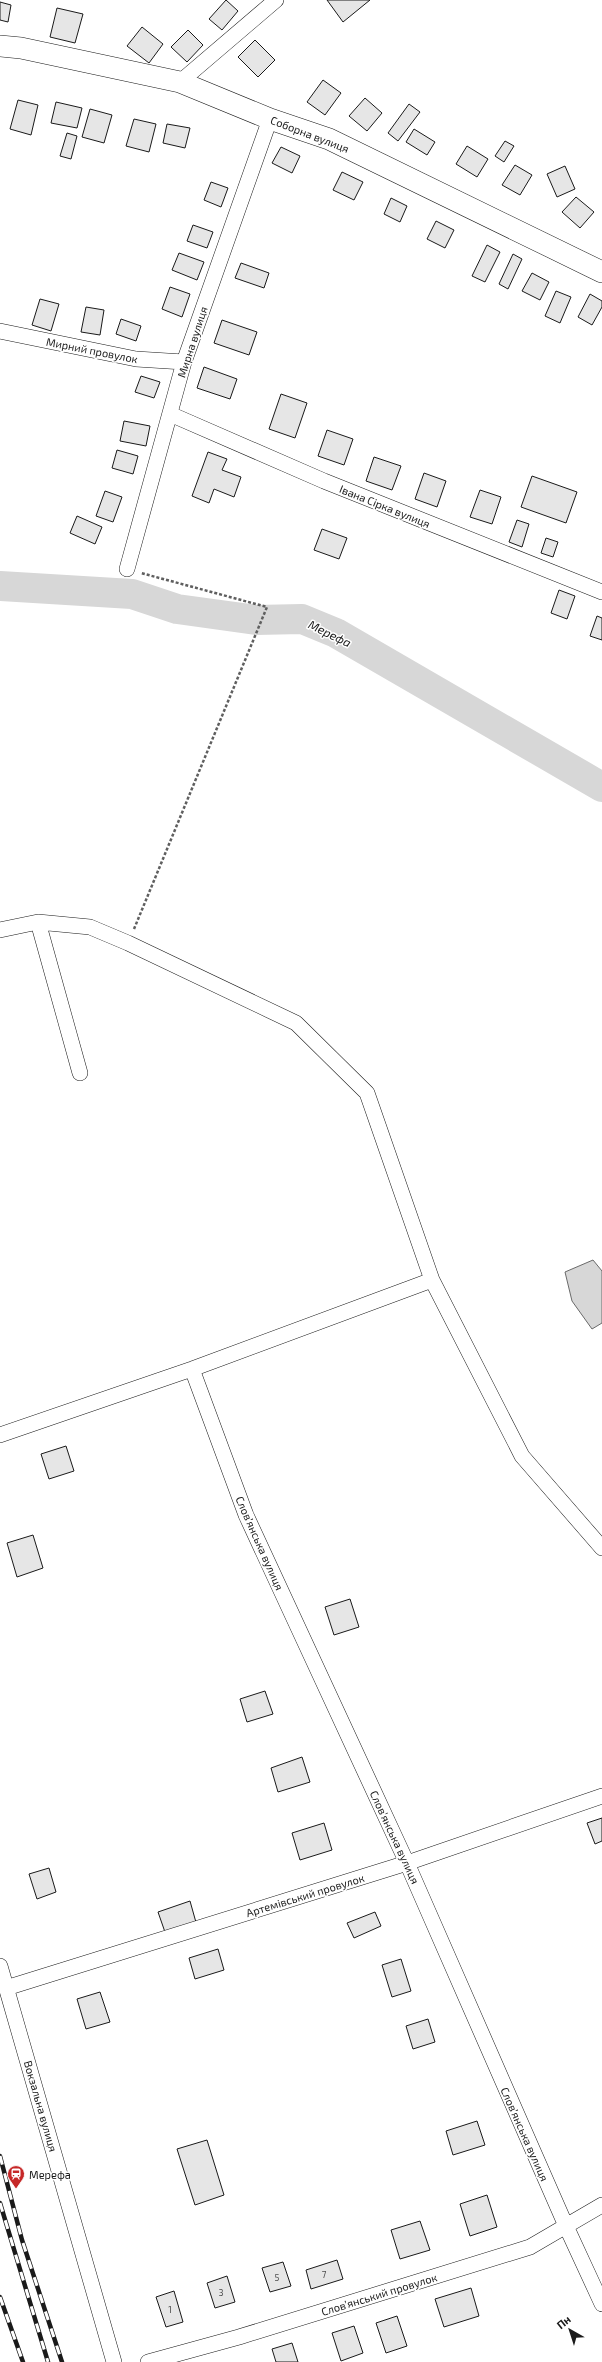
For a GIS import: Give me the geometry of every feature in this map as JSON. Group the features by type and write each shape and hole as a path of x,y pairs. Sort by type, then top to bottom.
{"street":[{"path":"180,82 276,0"},
{"name":"Соборна вулиця","path":"0,46 21,48 180,82 270,119 329,139 602,272"},
{"name":"Мирна вулиця","path":"127,569 184,362 270,119"},
{"name":"Мирний провулок","path":"0,331 136,360 184,362"},
{"name":"Івана Сірка вулиця","path":"170,414 324,481 602,592"},
{"path":"38,922 80,1073"},
{"path":"0,930 38,922 90,927 128,943 296,1023 367,1093 432,1280 522,1456 602,1548"},
{"path":"0,1435 192,1369 432,1280"},
{"name":"Слов’янська вулиця","path":"192,1369 246,1515 407,1863 566,2226 602,2304"},
{"name":"Артемівський провулок","path":"6,1988 407,1863 602,1796"},
{"name":"Вокзальна вулиця","path":"0,1966 114,2362"},
{"name":"Слов’янський провулок","path":"148,2362 239,2338 530,2247 602,2205"}],"path":[{"path":"127,569 267,607 128,943"}],"shaded area":[{"path":"593,1260 602,1271 602,1323 592,1329 572,1301 565,1272"}],"building":[{"path":"226,0 238,11 222,30 209,19"},
{"path":"327,0 370,0 343,22"},
{"path":"0,2 11,5 8,22 0,20"},
{"path":"57,8 83,14 75,43 50,37"},
{"path":"142,27 163,44 149,63 127,46"},
{"path":"188,30 203,45 187,62 171,47"},
{"path":"255,40 275,60 258,77 238,57"},
{"path":"323,80 341,93 325,115 307,102"},
{"path":"365,98 382,113 367,131 349,116"},
{"path":"18,100 38,105 31,135 10,129"},
{"path":"56,102 82,108 77,128 51,123"},
{"path":"409,104 420,112 398,141 388,133"},
{"path":"90,109 112,115 104,143 82,137"},
{"path":"134,119 156,124 149,152 126,146"},
{"path":"167,124 190,128 185,148 163,143"},
{"path":"414,129 435,142 427,155 406,142"},
{"path":"67,133 77,136 71,159 60,156"},
{"path":"505,141 514,146 504,162 495,156"},
{"path":"467,146 488,159 477,177 456,164"},
{"path":"281,147 300,156 292,173 272,163"},
{"path":"515,165 532,175 520,195 502,185"},
{"path":"565,166 575,189 557,197 547,174"},
{"path":"342,172 363,182 354,200 333,190"},
{"path":"211,182 228,188 221,207 204,200"},
{"path":"576,197 594,212 580,228 562,212"},
{"path":"391,198 407,206 400,222 384,214"},
{"path":"436,221 454,230 445,248 427,239"},
{"path":"193,225 213,232 207,248 187,241"},
{"path":"487,245 500,252 485,282 472,276"},
{"path":"179,253 204,262 197,280 172,270"},
{"path":"513,254 522,259 508,289 499,284"},
{"path":"241,263 269,273 264,288 235,278"},
{"path":"532,273 549,282 540,300 522,291"},
{"path":"170,287 190,294 182,317 162,309"},
{"path":"556,291 571,297 560,323 545,316"},
{"path":"590,294 602,301 602,307 592,325 578,317"},
{"path":"40,299 59,304 51,331 32,325"},
{"path":"86,307 104,310 100,335 81,332"},
{"path":"121,319 141,326 136,341 116,334"},
{"path":"222,320 257,332 249,355 214,343"},
{"path":"204,367 237,379 230,399 197,388"},
{"path":"141,376 160,382 154,398 135,392"},
{"path":"281,394 307,403 295,438 269,429"},
{"path":"124,421 150,426 146,446 120,441"},
{"path":"327,430 353,439 344,465 318,456"},
{"path":"117,450 138,456 133,474 112,468"},
{"path":"208,452 227,459 222,470 241,477 234,497 214,489 209,503 192,496"},
{"path":"374,457 401,466 392,490 366,481"},
{"path":"424,473 446,481 437,507 415,499"},
{"path":"532,476 577,492 566,523 521,507"},
{"path":"480,490 501,497 492,524 470,517"},
{"path":"105,491 122,497 113,522 96,516"},
{"path":"77,516 102,527 95,544 70,533"},
{"path":"517,520 529,524 522,547 509,542"},
{"path":"322,529 347,538 339,559 314,550"},
{"path":"546,538 558,542 553,557 541,553"},
{"path":"559,590 575,596 567,619 551,613"},
{"path":"597,616 602,618 602,640 590,636"},
{"path":"66,1446 74,1471 49,1479 41,1454"},
{"path":"33,1535 43,1568 17,1577 7,1543"},
{"path":"350,1599 359,1627 334,1635 325,1607"},
{"path":"265,1691 273,1714 247,1722 240,1699"},
{"path":"302,1757 310,1782 278,1792 271,1768"},
{"path":"602,1818 602,1841 595,1844 587,1823"},
{"path":"324,1823 332,1850 300,1860 292,1833"},
{"path":"49,1868 56,1892 37,1899 29,1874"},
{"path":"190,1901 197,1926 166,1935 158,1912"},
{"path":"375,1912 381,1926 354,1938 347,1923"},
{"path":"218,1949 224,1970 195,1979 189,1958"},
{"path":"401,1959 411,1991 392,1997 382,1965"},
{"path":"100,1992 110,2022 86,2029 77,1999"},
{"path":"428,2019 435,2042 413,2049 406,2026"},
{"path":"477,2121 485,2145 453,2155 446,2131"},
{"path":"207,2140 224,2195 195,2205 177,2149"},
{"path":"487,2195 497,2227 470,2236 460,2204"},
{"path":"420,2221 430,2250 400,2259 391,2230"},
{"path":"337,2260 343,2279 311,2289 306,2270"},
{"path":"283,2262 291,2286 270,2292 262,2268"},
{"path":"227,2276 235,2302 215,2308 207,2283"},
{"path":"471,2288 479,2316 444,2327 435,2299"},
{"path":"174,2291 183,2322 166,2327 156,2297"},
{"path":"397,2316 407,2346 386,2353 376,2323"},
{"path":"354,2326 363,2353 341,2361 332,2333"},
{"path":"292,2343 298,2362 276,2362 272,2349"}],"waterway":[{"name":"Мерефа","path":"0,586 132,594 177,609 256,620 302,619 336,633 602,787"}],"railway":[{"path":"0,2156 22,2240 62,2362"},
{"path":"0,2203 48,2362"},
{"path":"0,2297 23,2362"}],"place":[{"name":"Мерефа","path":"16,2189"}]}
